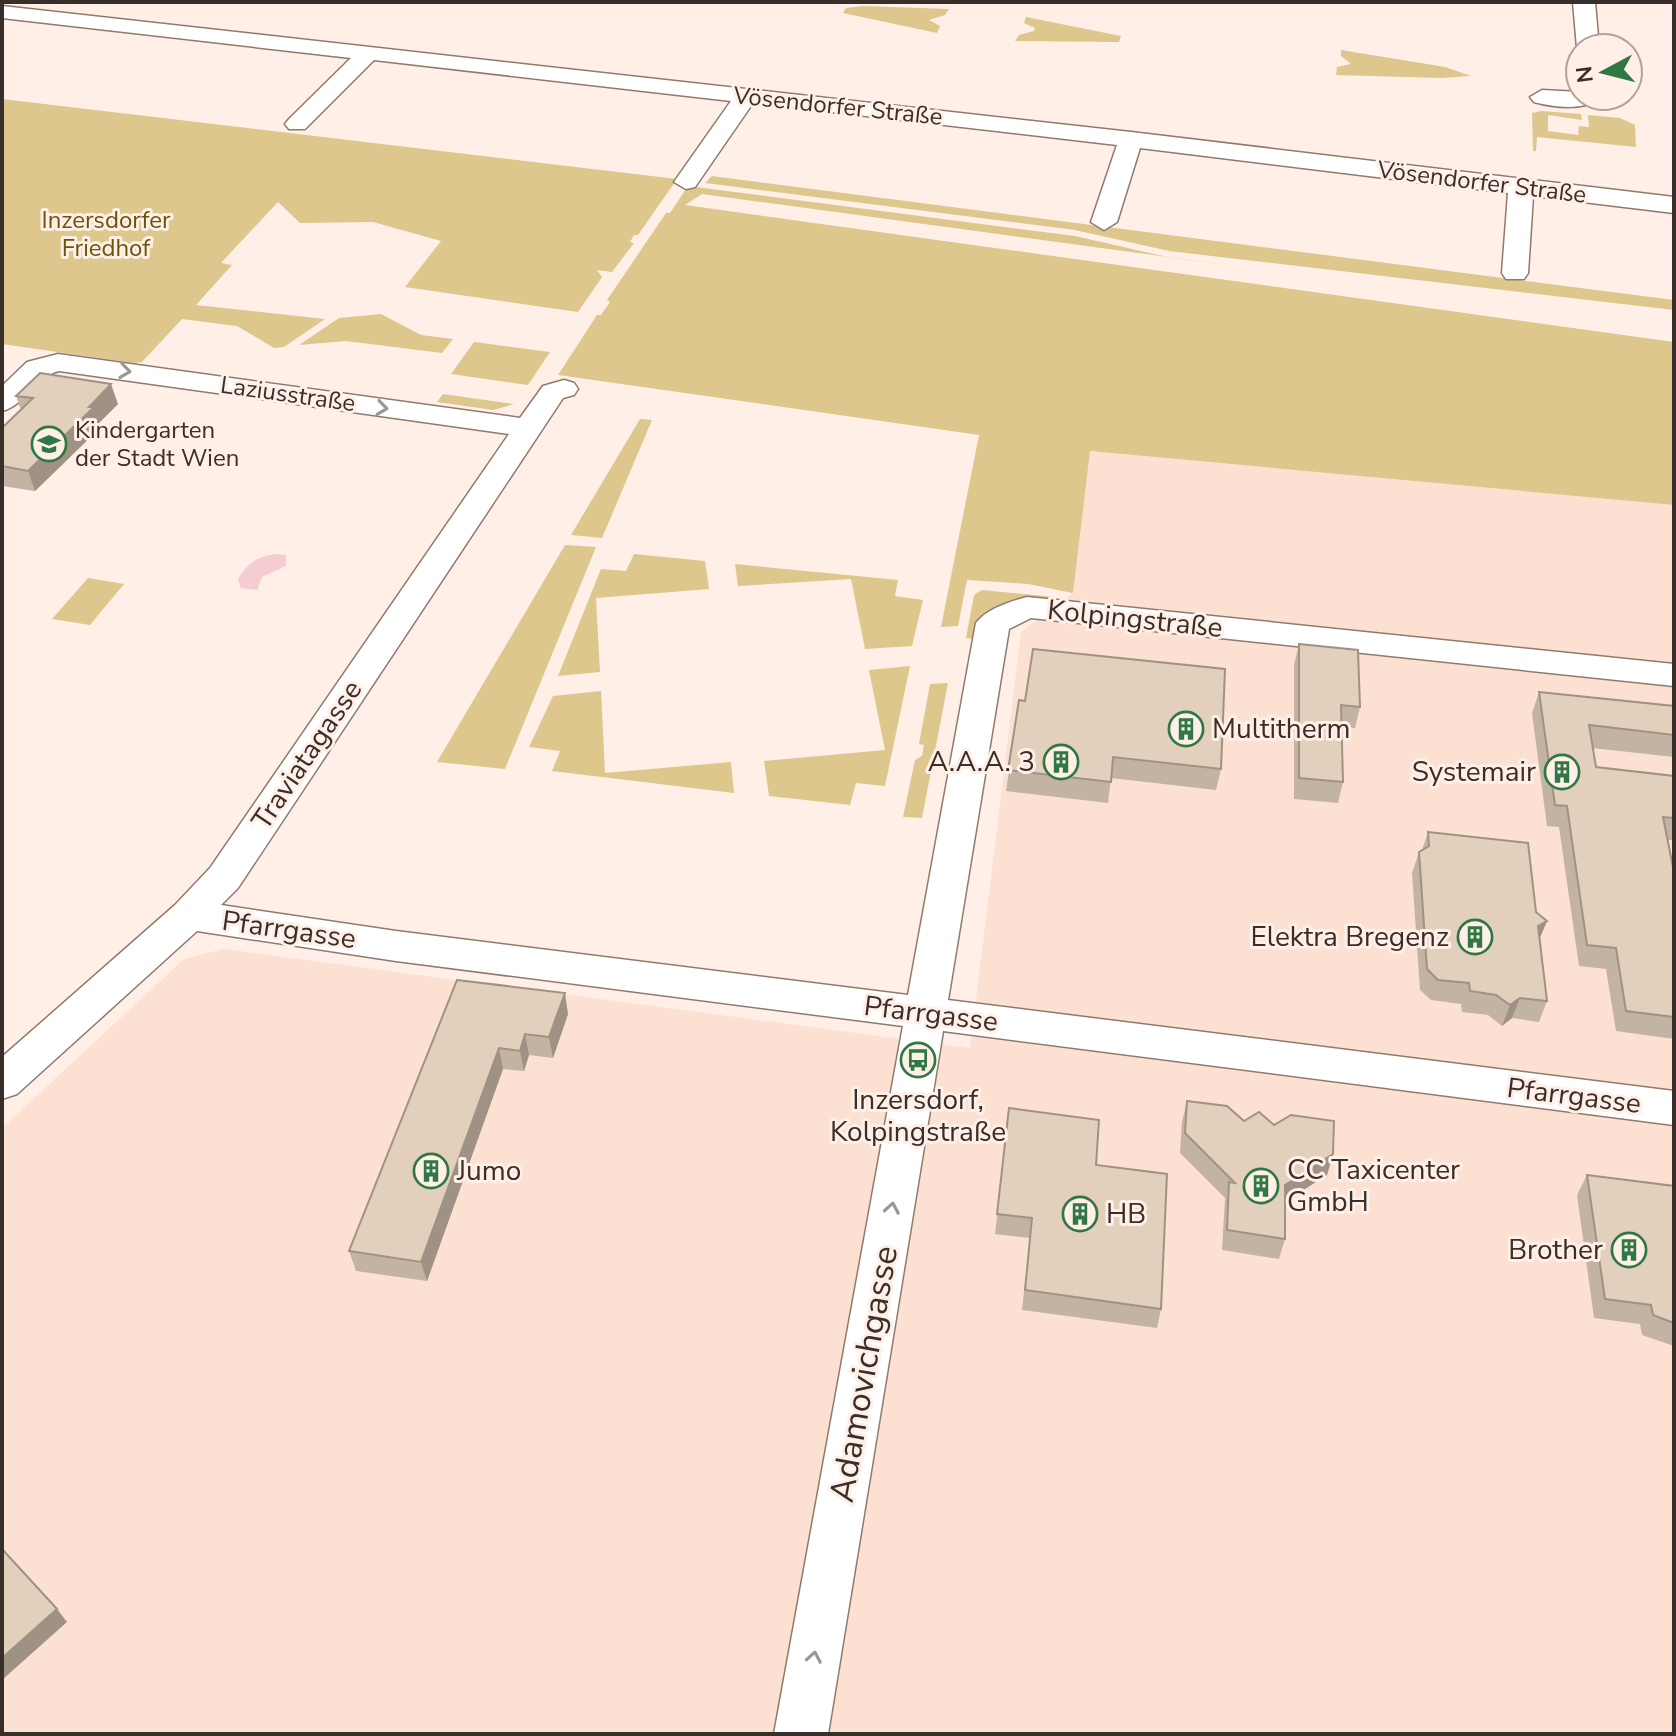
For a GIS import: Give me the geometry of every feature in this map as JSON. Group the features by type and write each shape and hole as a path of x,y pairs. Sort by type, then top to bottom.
{"street":[{"path":"1584,2 1587,32"},
{"name":"Vösendorfer Straße","path":"8,18 369,53 747,95 1674,205"},
{"path":"297,124 369,53"},
{"path":"686,182 747,95"},
{"path":"1542,97 1564,98"},
{"path":"1104,222 1131,139"},
{"path":"1515,273 1521,186"},
{"name":"Laziusstraße","path":"2,402 47,363 528,428"},
{"name":"Traviatagasse","path":"2,1082 189,915 224,878 553,392 564,389"},
{"name":"Kolpingstraße","path":"928,1014 993,623 1027,607 1674,675"},
{"name":"Pfarrgasse","path":"189,915 928,1014 1674,1108"},
{"name":"Adamovichgasse","path":"801,1734 928,1014"}],"shaded area":[{"path":"1089,451 1674,505 1674,1734 2,1734 2,1128 184,959 224,949 970,1048 1021,632 1073,593"},
{"path":"286,555 286,566 262,577 257,590 241,588 238,580 249,565 265,556"}],"green space":[{"path":"846,8 949,9 945,15 929,20 940,26 937,33 843,13"},
{"path":"1026,17 1121,36 1119,42 1015,41 1019,35 1034,31 1035,28 1024,23"},
{"path":"1341,50 1445,67 1471,76 1336,75 1337,67 1351,64 1341,56"},
{"name":"Inzersdorfer Friedhof","path":"2,99 677,179 638,235 634,235 630,242 634,243 612,272 597,270 602,277 578,312 405,287 441,241 373,222 300,223 278,202 221,263 232,265 196,305 325,319 284,347 274,348 237,326 182,319 142,362 134,363 2,344"},
{"path":"1532,113 1581,114 1582,120 1548,115 1548,131 1578,135 1579,126 1589,127 1588,115 1620,118 1635,125 1636,147 1537,137 1536,151 1533,151"},
{"path":"712,176 1674,300 1674,310 1169,251 1075,230 705,183"},
{"path":"688,186 1075,236 1163,256 1257,269 702,194 685,205 1674,342 1674,505 1090,451 1073,593 1028,584 967,580 958,626 941,627 979,435 558,375 597,315 601,315 610,302 607,300 666,213 670,213"},
{"path":"381,314 421,335 453,339 442,353 346,341 299,345 339,318"},
{"path":"474,342 550,352 528,385 451,374"},
{"path":"443,394 514,404 493,410 437,402"},
{"path":"640,419 652,420 602,538 571,535"},
{"path":"565,545 596,547 505,769 437,762"},
{"path":"634,554 705,561 709,589 596,598 600,672 558,676 601,569 626,571"},
{"path":"735,564 898,580 895,596 923,600 912,646 865,649 851,579 738,586"},
{"path":"88,578 124,584 90,625 52,619"},
{"path":"982,590 1054,597 1054,601 974,639 966,638 974,595"},
{"path":"910,666 885,786 856,783 850,805 769,796 764,761 885,750 869,670"},
{"path":"948,683 922,818 903,817 915,760 922,756 924,745 919,744 930,684"},
{"path":"601,691 605,773 731,762 734,793 552,771 560,751 529,747 553,696"}],"building":[{"path":"40,373 111,384 89,407 94,407 28,471 2,466 2,428 33,398 16,396"},
{"path":"1299,644 1358,650 1360,707 1341,705 1343,782 1299,778"},
{"path":"1033,649 1225,669 1221,769 1113,757 1111,782 1008,770 1019,700 1025,701"},
{"path":"1539,692 1674,706 1674,735 1589,725 1596,767 1674,776 1674,818 1663,817 1674,872 1674,1017 1626,1011 1616,948 1587,945 1567,806 1555,805"},
{"name":"Elektra Bregenz","path":"1428,832 1528,843 1536,912 1547,921 1538,926 1547,1001 1520,998 1510,1005 1496,995 1470,991 1469,983 1438,980 1427,969 1419,852 1429,846"},
{"name":"Jumo","path":"457,980 565,993 549,1037 525,1034 520,1051 499,1048 421,1262 349,1251"},
{"name":"CC Taxicenter GmbH","path":"1187,1101 1227,1106 1244,1121 1259,1112 1274,1125 1291,1115 1334,1121 1333,1154 1285,1185 1285,1239 1227,1230 1229,1182 1235,1183 1185,1133"},
{"name":"HB","path":"1009,1108 1099,1120 1096,1165 1167,1174 1161,1309 1025,1290 1032,1218 997,1214"},
{"name":"Brother","path":"1587,1175 1674,1186 1674,1323 1653,1315 1651,1305 1605,1299"},
{"path":"2,1549 57,1609 2,1658"}],"place":[{"name":"Kindergarten der Stadt Wien","path":"49,444"},
{"name":"Multitherm","path":"1186,729"},
{"name":"A.A.A. 3","path":"1061,762"},
{"name":"Systemair","path":"1562,772"},
{"name":"Elektra Bregenz","path":"1475,937"},
{"name":"Inzersdorf, Kolpingstraße","path":"918,1060"},
{"name":"Jumo","path":"431,1171"},
{"name":"CC Taxicenter GmbH","path":"1261,1186"},
{"name":"HB","path":"1080,1214"},
{"name":"Brother","path":"1629,1250"}]}
